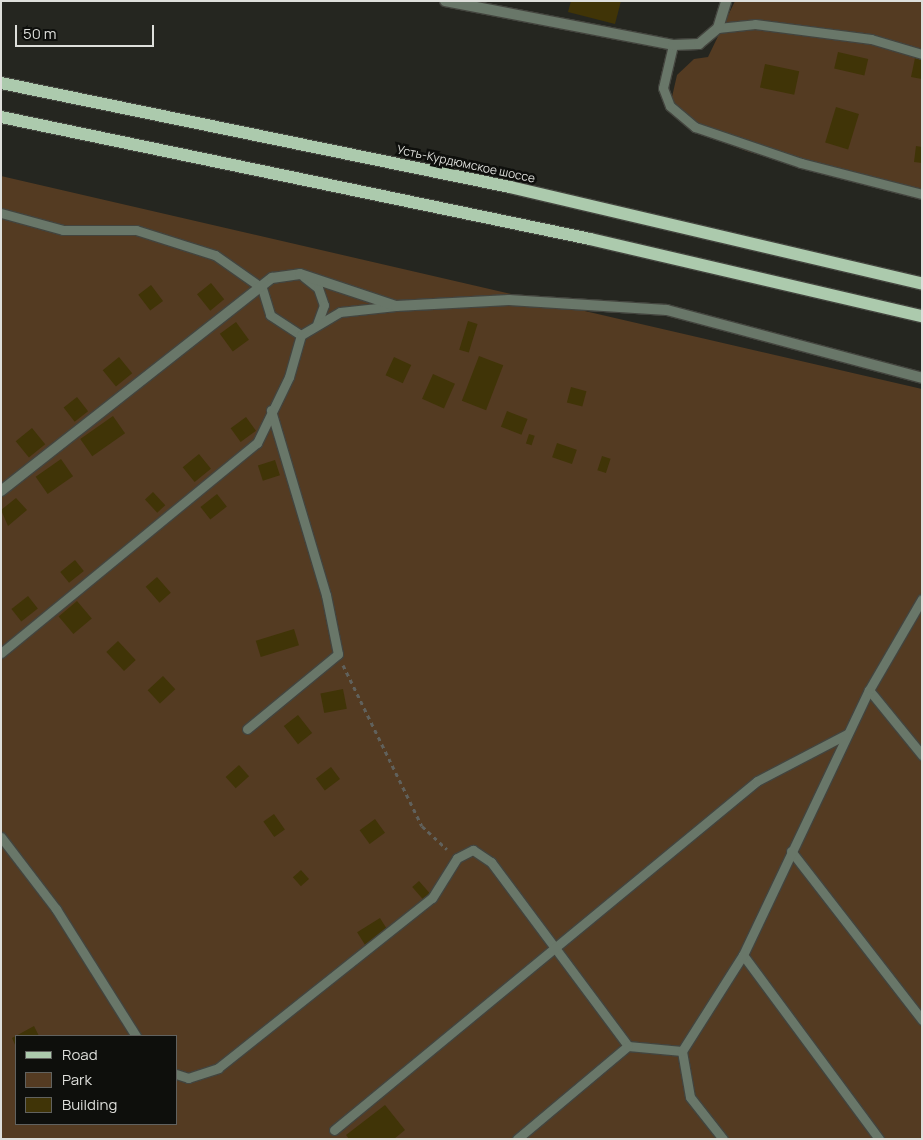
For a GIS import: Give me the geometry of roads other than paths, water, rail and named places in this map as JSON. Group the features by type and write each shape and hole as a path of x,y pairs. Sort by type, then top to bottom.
{"main road":[{"name":"Усть-Курдюмское шоссе","path":"1,84 510,187 922,284"},
{"path":"1,117 590,239 922,316"}],"street":[{"path":"446,1 673,45 699,44 718,28 726,1"},
{"path":"1,490 262,288 272,278 300,274 396,306 509,300 666,310 922,378"}],"lane":[{"path":"718,28 755,24 871,39 922,54"},
{"path":"673,45 663,88 670,106 695,127 801,163 922,194"},
{"path":"1,213 63,230 136,230 215,255 262,288 270,315 301,335"},
{"path":"300,274 318,288 324,305 317,324"},
{"path":"1,653 256,443 289,377 301,335 340,312 396,306"},
{"path":"247,729 338,654 326,595 271,410"},
{"path":"718,1137 690,1097 682,1051 743,955 869,690 922,599"},
{"path":"869,690 922,755"},
{"path":"334,1130 757,781 847,734"},
{"path":"1,837 56,909 135,1035"},
{"path":"178,1075 188,1078 218,1068 432,898 457,858 473,850 491,862 552,950 628,1046"},
{"path":"791,851 922,1020"},
{"path":"743,955 879,1139"},
{"path":"517,1139 628,1046 682,1051"}]}
